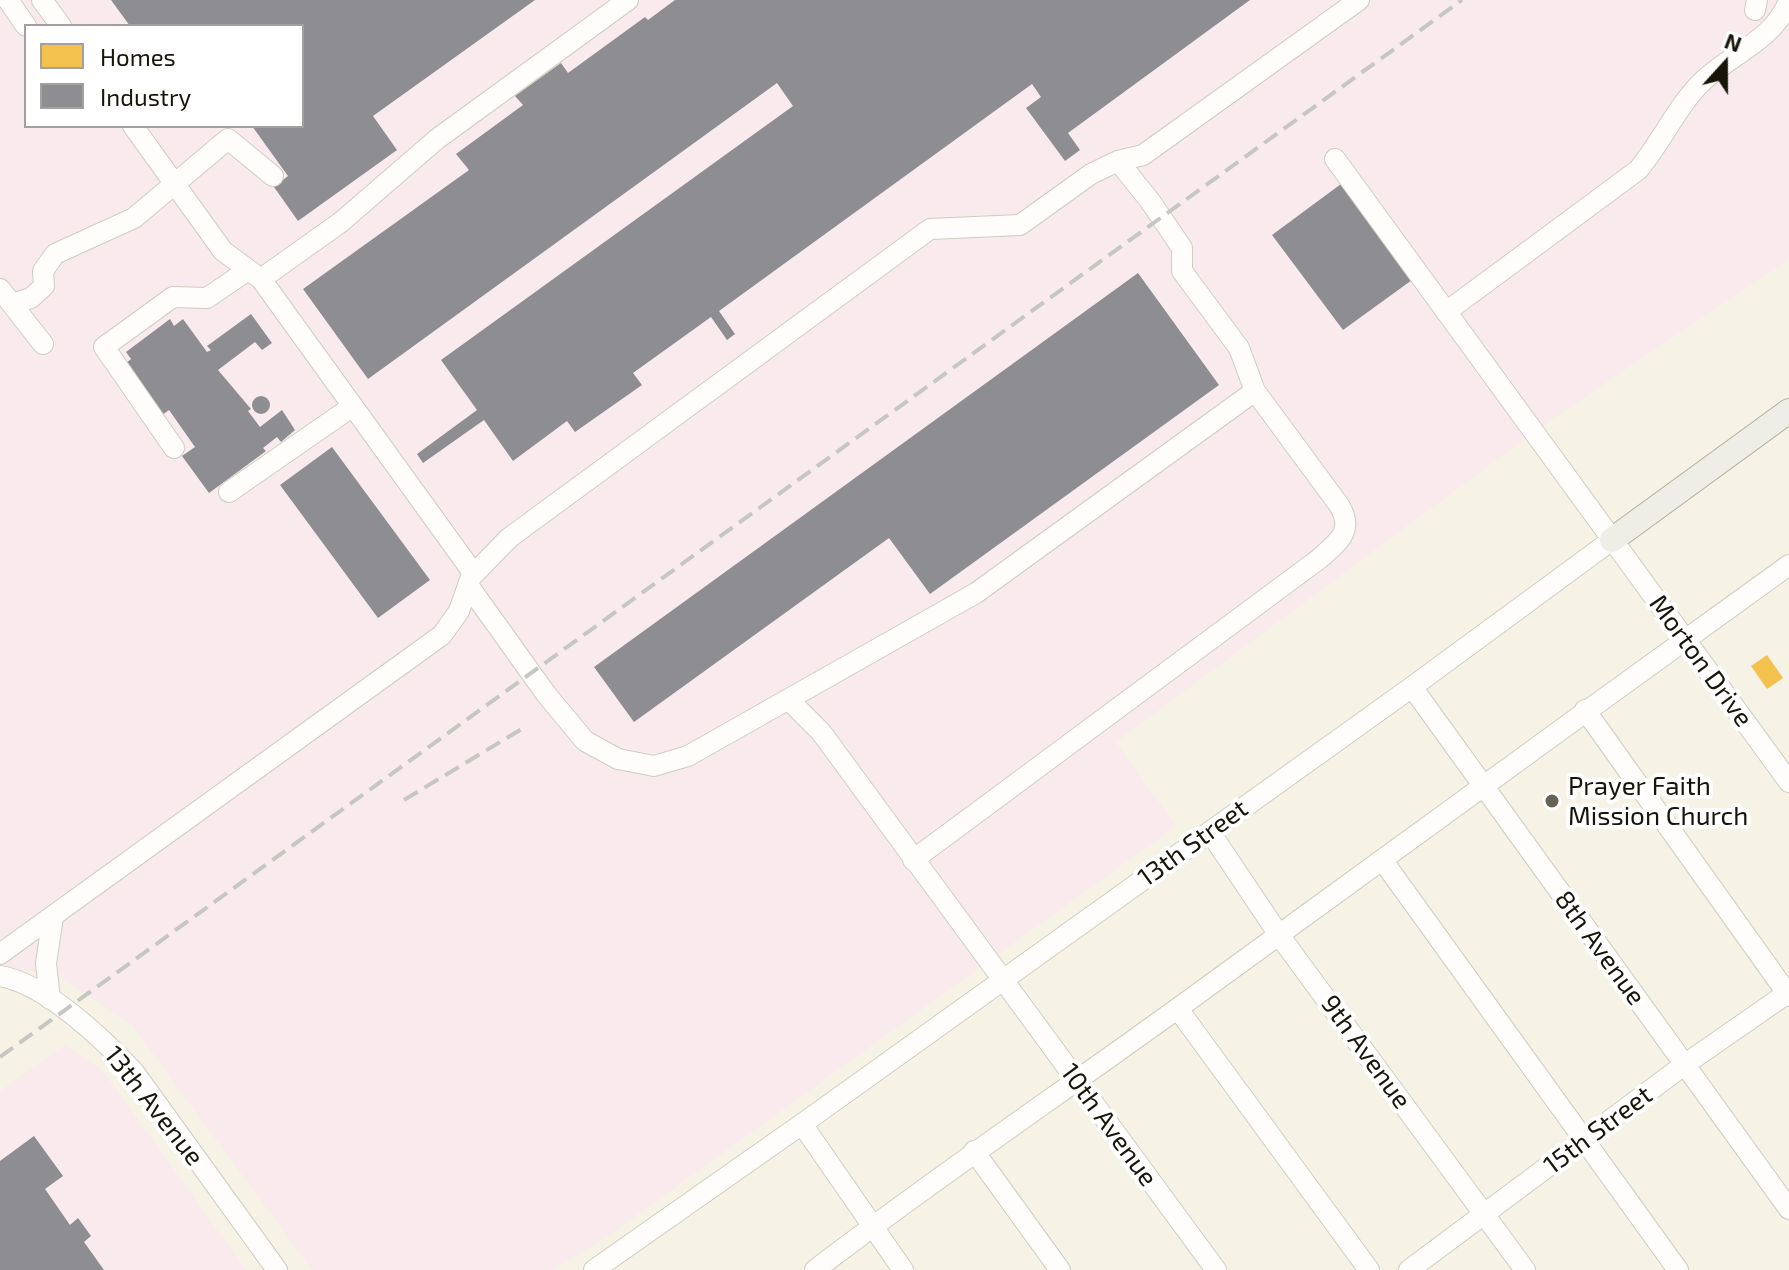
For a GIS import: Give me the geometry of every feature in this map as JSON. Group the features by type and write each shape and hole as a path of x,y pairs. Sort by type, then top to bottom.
{"main road":[{"name":"13th Street","path":"1612,540 1789,411"}],"street":[{"path":"8,0 25,24"},
{"path":"42,0 60,24"},
{"path":"174,448 104,347 173,297 207,298 255,274 341,222 437,139 628,0"},
{"path":"0,954 442,635 459,611 471,579 509,538 930,229 1020,225 1091,174 1118,161 1143,155 1359,0"},
{"path":"1446,312 1638,170 1656,149 1688,97 1705,79 1770,31 1781,19 1789,0"},
{"path":"134,128 223,251 255,274 353,406 546,694 585,741 618,759 654,766 688,756 976,593 1255,391"},
{"path":"6,296 31,298 44,286 43,271 55,254 134,218 228,139 273,176"},
{"name":"Morton Drive","path":"1335,159 1789,782"},
{"path":"913,860 1319,559 1341,538 1346,528 1346,515 1255,391 1239,348 1182,271 1182,248 1118,161"},
{"path":"6,296 43,344"},
{"path":"229,492 353,406"},
{"name":"13th Street","path":"597,1269 1412,687 1612,540"},
{"path":"815,1270 974,1151 1178,1009 1585,710 1789,566"},
{"name":"8th Avenue","path":"1412,687 1789,1209"},
{"name":"10th Avenue","path":"789,700 821,732 1216,1270"},
{"path":"1585,710 1788,994"},
{"name":"9th Avenue","path":"1210,832 1279,935 1525,1270"},
{"path":"1383,861 1678,1270"},
{"path":"50,999 46,963 53,917"},
{"name":"13th Avenue","path":"0,976 50,999 101,1038 134,1072 277,1270"},
{"name":"15th Street","path":"1409,1270 1684,1065 1788,994"},
{"path":"1178,1009 1369,1270"},
{"path":"802,1124 903,1270"},
{"path":"974,1151 1060,1270"}],"shaded area":[{"path":"0,0 1789,0 1789,259 1545,424 1116,742 1176,826 612,1233 554,1270 312,1270 131,1024 58,977 0,965"},
{"path":"65,1045 103,1071 246,1270 0,1270 0,1091"}],"building: Homes":[{"path":"1767,655 1783,678 1767,689 1751,666"}],"building: Industry":[{"path":"111,0 535,0 373,116 397,150 298,221 274,187 288,176 253,128 304,128 304,24 129,24"},
{"path":"675,0 1250,0 1068,133 1080,150 1065,161 1026,108 1041,97 1032,84 719,311 735,334 727,340 711,317 633,373 642,385 575,432 567,421 513,461 484,420 423,463 417,454 477,410 441,360 793,106 777,83 368,379 303,289 469,170 456,154 523,105 515,96 561,63 568,73 645,17 648,20"},
{"path":"1341,184 1412,280 1343,330 1272,235"},
{"path":"1138,273 1219,385 930,594 889,538 634,722 594,667"},
{"path":"251,314 272,343 262,350 255,342 218,370 251,409 248,411 260,427 282,410 295,430 281,442 277,437 263,448 266,451 209,493 182,456 195,447 169,410 162,415 125,364 131,359 126,352 170,319 174,326 183,319 207,352 211,350 207,346"},
{"path":"261,396 270,405 261,414 252,405"},
{"path":"332,447 430,580 378,618 280,485"},
{"path":"34,1136 63,1176 45,1189 70,1225 78,1218 91,1236 84,1242 104,1270 0,1270 0,1161"}],"railway":[{"path":"0,1057 1462,0"},
{"path":"404,800 525,727"}],"place":[{"name":"Prayer Faith Mission Church","path":"1552,801"}]}
